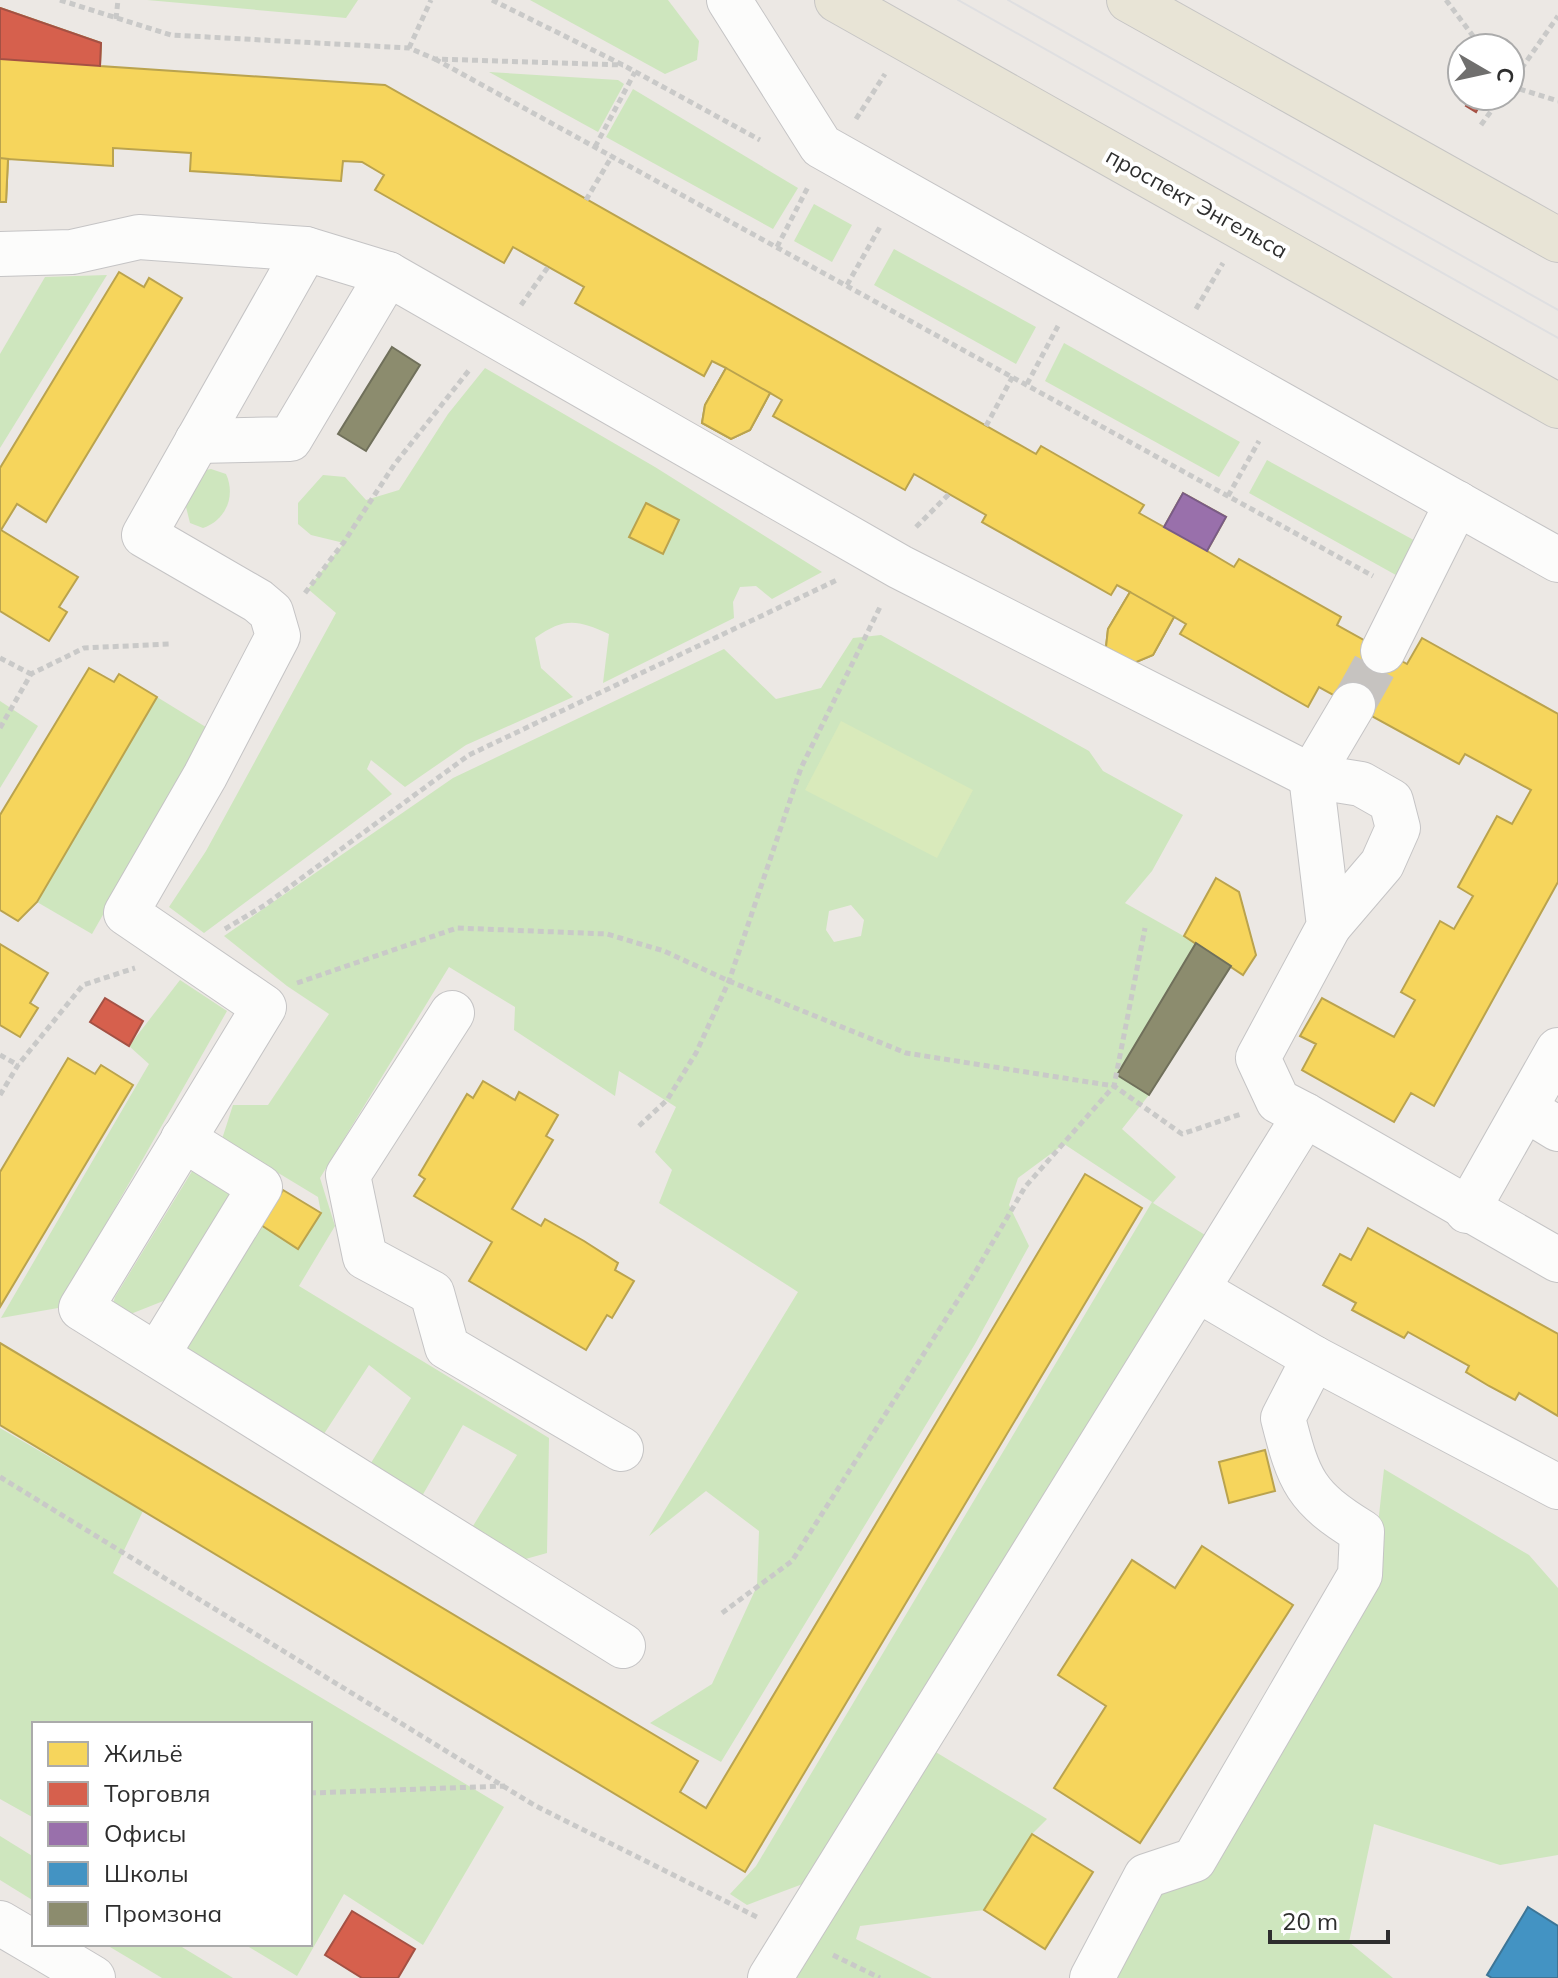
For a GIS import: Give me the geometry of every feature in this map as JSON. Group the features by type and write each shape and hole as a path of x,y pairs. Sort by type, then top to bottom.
{"main road":[{"name":"проспект Энгельса","path":"837,0 1558,406"},
{"path":"1129,0 1558,240"}],"street":[{"path":"729,0 821,146 1558,560"},
{"path":"0,254 72,252 139,237 306,249 388,274 892,562 1311,776 1361,784 1391,801 1398,828 1382,864 1329,926 1258,1058 1291,1108 1467,1211 1558,1260"},
{"path":"306,249 144,535 258,601 271,612 278,636 205,776 126,913 264,1007 81,1308 623,1646"},
{"path":"197,441 290,439 388,274"},
{"path":"1383,651 1408,595 1457,503"},
{"path":"1329,926 1311,776 1353,705"},
{"path":"452,1013 348,1175 365,1257 432,1293 447,1347 621,1449"},
{"path":"1467,1211 1541,1119 1558,1050"},
{"path":"770,1978 1198,1290 1291,1108"},
{"path":"157,1355 260,1187 183,1139"},
{"path":"1198,1290 1314,1358 1558,1487"},
{"path":"1092,1978 1146,1876 1194,1860 1360,1575 1362,1532 1322,1507 1296,1471 1283,1418 1314,1358"},
{"path":"0,1923 32,1942"},
{"path":"38,1946 93,1978"}],"path":[{"path":"60,0 171,35 409,48 435,59 1408,595"},
{"path":"116,19 118,0"},
{"path":"409,48 431,0"},
{"path":"492,0 623,65 760,140"},
{"path":"1446,0 1470,32"},
{"path":"1526,63 1558,16"},
{"path":"435,59 623,65"},
{"path":"595,147 635,72"},
{"path":"853,125 885,73"},
{"path":"1526,91 1558,101"},
{"path":"1481,125 1490,112"},
{"path":"586,200 612,156"},
{"path":"777,247 808,186"},
{"path":"847,285 880,227"},
{"path":"1192,317 1224,262"},
{"path":"1027,384 1058,326"},
{"path":"278,636 394,465 499,337"},
{"path":"986,426 1013,376"},
{"path":"1228,496 1260,439"},
{"path":"0,1095 18,1065 83,985 182,952 265,905 469,755 892,562"},
{"path":"639,1126 667,1100 683,1076 729,981 801,768 892,562"},
{"path":"0,728 31,674 84,648 169,644"},
{"path":"0,658 31,674"},
{"path":"264,1007 287,987 457,928 607,934 664,951 906,1053 1114,1086 1182,1134 1291,1108"},
{"path":"722,1613 792,1561 970,1281 1025,1187 1114,1086 1145,928"},
{"path":"0,1055 18,1065"},
{"path":"0,1477 534,1805 880,1978"},
{"path":"312,1793 506,1786"}],"green space":[{"path":"147,0 358,0 346,18"},
{"path":"530,0 668,0 699,41 697,60 665,74"},
{"path":"489,72 618,80 624,84 598,132"},
{"path":"633,89 798,188 773,229 606,137"},
{"path":"814,204 852,225 832,262 794,241"},
{"path":"894,249 1036,327 1016,364 874,285"},
{"path":"107,275 0,448 0,354 45,277"},
{"path":"1064,343 1240,442 1219,477 1045,381"},
{"path":"485,368 655,467 822,572 772,599 756,586 740,587 733,602 734,618 603,683 609,634 571,623 545,631 535,638 541,668 573,697 466,745 405,787 371,760 367,769 392,794 204,933 169,907 206,851 336,613 308,589 344,543 311,535 298,524 298,503 323,475 345,477 366,500 399,490 448,414"},
{"path":"1267,460 1421,544 1403,579 1249,493"},
{"path":"211,469 226,474 229,499 218,519 203,528 190,523 184,499 200,471"},
{"path":"881,635 1089,751 1103,771 1183,815 1152,871 1125,903 1196,943 1117,1075 1149,1095 1122,1129 1176,1177 1153,1203 1210,1238 824,1876 747,1905 730,1894 756,1866 1152,1202 1064,1144 1018,1178 1009,1205 1029,1246 975,1344 721,1762 650,1723 712,1684 757,1586 759,1531 706,1491 649,1536 798,1292 659,1203 672,1170 655,1152 676,1107 619,1071 615,1096 514,1030 515,1007 449,967 320,1178 335,1226 299,1286 549,1438 547,1553 522,1560 468,1534 517,1455 463,1425 418,1503 366,1471 411,1398 369,1365 318,1443 183,1360 193,1324 261,1225 321,1213 318,1197 222,1139 233,1105 268,1105 329,1014 287,986 224,936 453,778 724,649 776,699 821,688 853,638","holes":["851,905 864,920 861,936 834,942 826,930 829,911"]},
{"path":"157,697 209,729 92,934 37,902"},
{"path":"0,701 38,726 0,788"},
{"path":"841,721 973,790 937,858 805,790"},
{"path":"180,980 227,1011 58,1308 1,1318 149,1064 129,1046"},
{"path":"194,1168 239,1194 181,1294 118,1319 111,1310 115,1297"},
{"path":"0,1428 143,1511 113,1573 504,1807 423,1945 344,1894 297,1976 247,1946 312,1946 312,1722 32,1722 32,1817 0,1799"},
{"path":"1384,1469 1529,1555 1558,1588 1558,1855 1500,1865 1374,1824 1349,1942 1393,1978 1100,1978 1373,1571"},
{"path":"934,1751 1047,1819 1032,1834 984,1910 860,1926 856,1939 932,1978 784,1978"},
{"path":"0,1836 32,1856 32,1900 0,1880"},
{"path":"108,1946 180,1946 233,1978 162,1978"}],"building: Жильё":[{"path":"0,8 101,43 100,66 385,85 1036,454 1041,446 1144,505 1139,513 1164,527 1183,493 1226,517 1207,551 1234,567 1239,559 1341,617 1337,625 1407,664 1422,638 1558,714 1558,882 1434,1106 1411,1093 1394,1122 1302,1070 1316,1044 1300,1036 1322,998 1394,1037 1415,1000 1401,992 1440,921 1454,929 1473,896 1458,887 1497,816 1512,824 1531,790 1465,754 1459,764 1319,687 1308,707 1180,634 1186,624 1174,617 1153,655 1134,663 1106,647 1108,629 1130,592 1117,585 1111,595 982,522 986,515 914,474 905,490 773,416 782,400 770,393 750,430 731,439 702,423 705,405 726,368 712,361 704,376 575,303 584,287 513,247 504,263 447,231 375,190 384,175 362,162 343,161 341,181 190,171 191,153 113,148 113,166 8,159 6,202 0,202"},
{"path":"0,158 8,159 6,202 0,202"},
{"path":"119,272 144,287 149,278 182,298 46,522 17,504 1,530 78,577 59,607 67,612 49,641 0,611 0,468"},
{"path":"726,368 770,393 750,430 731,439 702,423 705,405"},
{"path":"646,503 679,520 663,554 629,537"},
{"path":"1130,592 1174,617 1153,655 1134,663 1106,647 1108,629"},
{"path":"89,668 114,682 119,674 157,697 37,902 18,921 0,910 0,815"},
{"path":"1216,878 1239,892 1256,955 1243,975 1184,936"},
{"path":"0,944 48,973 30,1003 38,1008 20,1037 0,1025"},
{"path":"68,1058 95,1074 101,1065 133,1085 0,1307 0,1172"},
{"path":"483,1081 515,1100 519,1092 558,1115 546,1136 553,1140 512,1209 541,1226 545,1219 584,1241 618,1263 615,1270 634,1281 612,1318 607,1315 586,1350 469,1281 492,1242 414,1196 425,1179 419,1175 467,1094 473,1098"},
{"path":"1085,1174 1142,1208 745,1872 0,1425 0,1343 698,1761 680,1792 706,1808"},
{"path":"283,1190 321,1213 298,1249 261,1225"},
{"path":"1368,1228 1558,1334 1558,1416 1519,1393 1515,1400 1489,1386 1466,1372 1469,1366 1408,1332 1404,1338 1352,1310 1356,1303 1323,1285 1340,1254 1351,1260"},
{"path":"1265,1450 1275,1491 1229,1503 1219,1462"},
{"path":"1202,1546 1293,1605 1140,1843 1054,1788 1106,1706 1058,1675 1132,1560 1175,1588"},
{"path":"1032,1834 1093,1872 1045,1949 984,1910"}],"building: Торговля":[{"path":"0,8 101,43 100,66 0,59"},
{"path":"105,998 143,1021 129,1046 90,1022"},
{"path":"352,1911 415,1949 398,1978 362,1978 325,1955"}],"building: Офисы":[{"path":"1183,493 1226,517 1207,551 1164,527"}],"building: Школы":[{"path":"1528,1907 1558,1926 1558,1978 1492,1978 1487,1975"}],"building: Промзона":[{"path":"392,347 420,365 366,451 338,434"},
{"path":"1196,943 1231,966 1149,1095 1117,1075"}],"tunnel":[{"path":"1353,705 1383,651"}],"tram line":[{"path":"958,0 1558,338"},
{"path":"1008,0 1558,310"}]}
